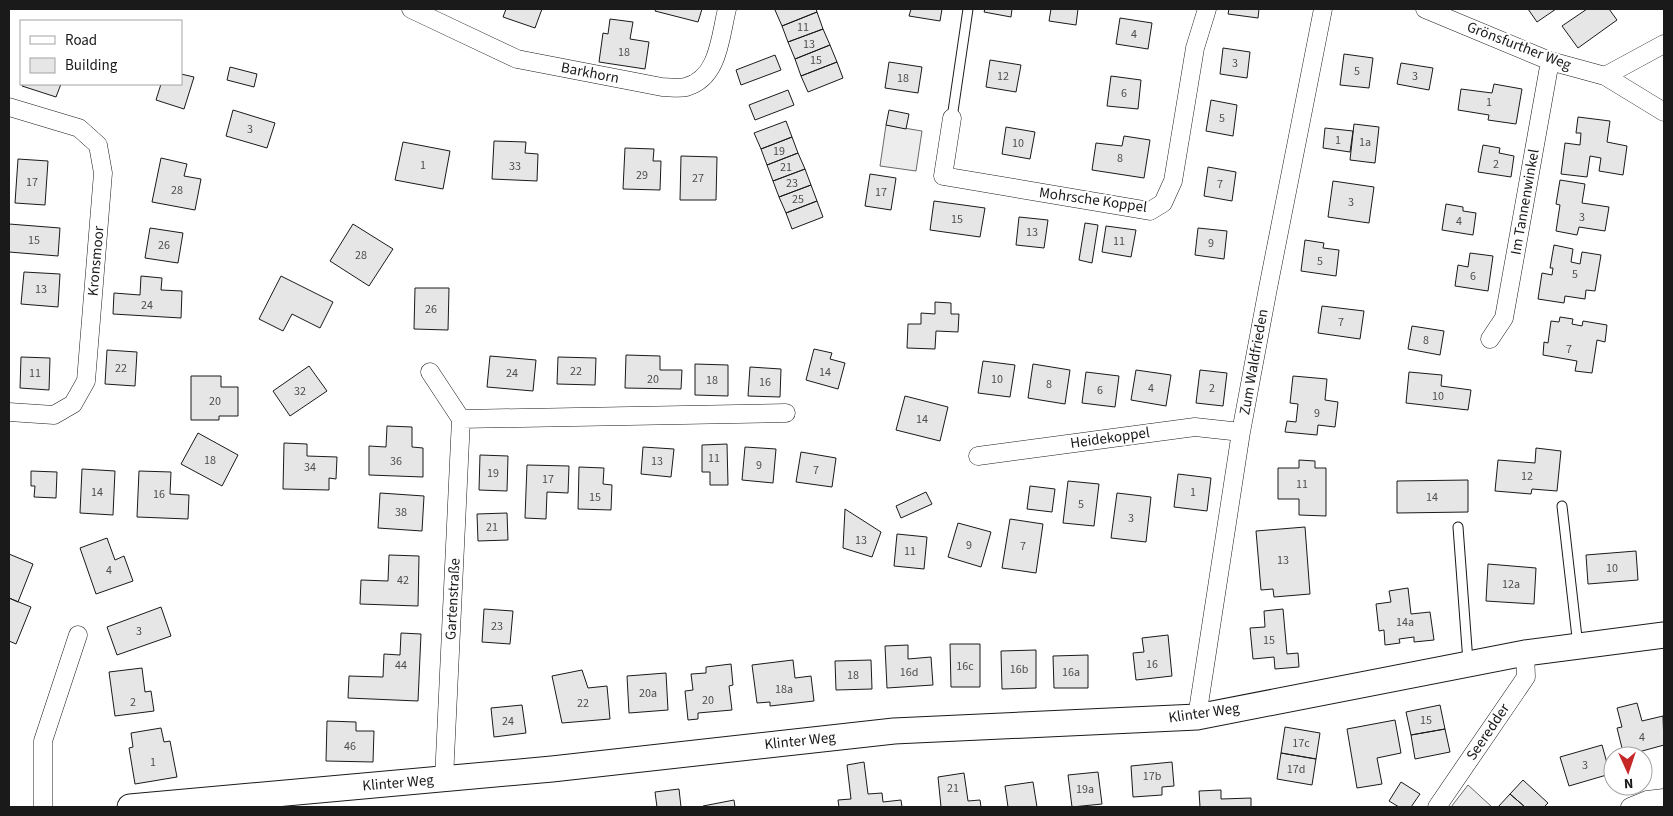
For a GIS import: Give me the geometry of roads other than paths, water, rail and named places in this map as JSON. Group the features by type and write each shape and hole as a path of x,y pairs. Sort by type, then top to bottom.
{"street":[{"name":"Barkhorn","path":"411,9 517,59 662,87 686,87 704,77 714,64 727,9"},
{"name":"Mohrsche Koppel","path":"952,118 943,176 1150,211 1163,203 1173,181 1195,48 1207,9"},
{"name":"Zum Waldfrieden","path":"1197,717 1241,432 1323,9"},
{"name":"Grönsfurther Weg","path":"1425,9 1550,61 1605,76 1664,112"},
{"path":"1605,76 1664,44"},
{"name":"Im Tannenwinkel","path":"1490,339 1504,318 1550,61"},
{"name":"Kronsmoor","path":"9,108 78,128 98,145 103,173 86,382 73,404 54,415 9,412"},
{"path":"430,372 461,419 786,413"},
{"name":"Gartenstraße","path":"444,779 461,419"},
{"name":"Heidekoppel","path":"978,456 1195,427 1241,432"},
{"path":"42,807 43,741 78,635"},
{"name":"Klinter Weg","path":"130,807 552,770 894,731 1197,717 1526,653 1664,635"},
{"name":"Seeredder","path":"1437,807 1526,677 1526,653"},
{"path":"1630,807 1647,800 1664,798"}],"lane":[{"path":"952,118 968,9"},
{"path":"1562,506 1578,646"},
{"path":"1458,527 1468,664"}]}
